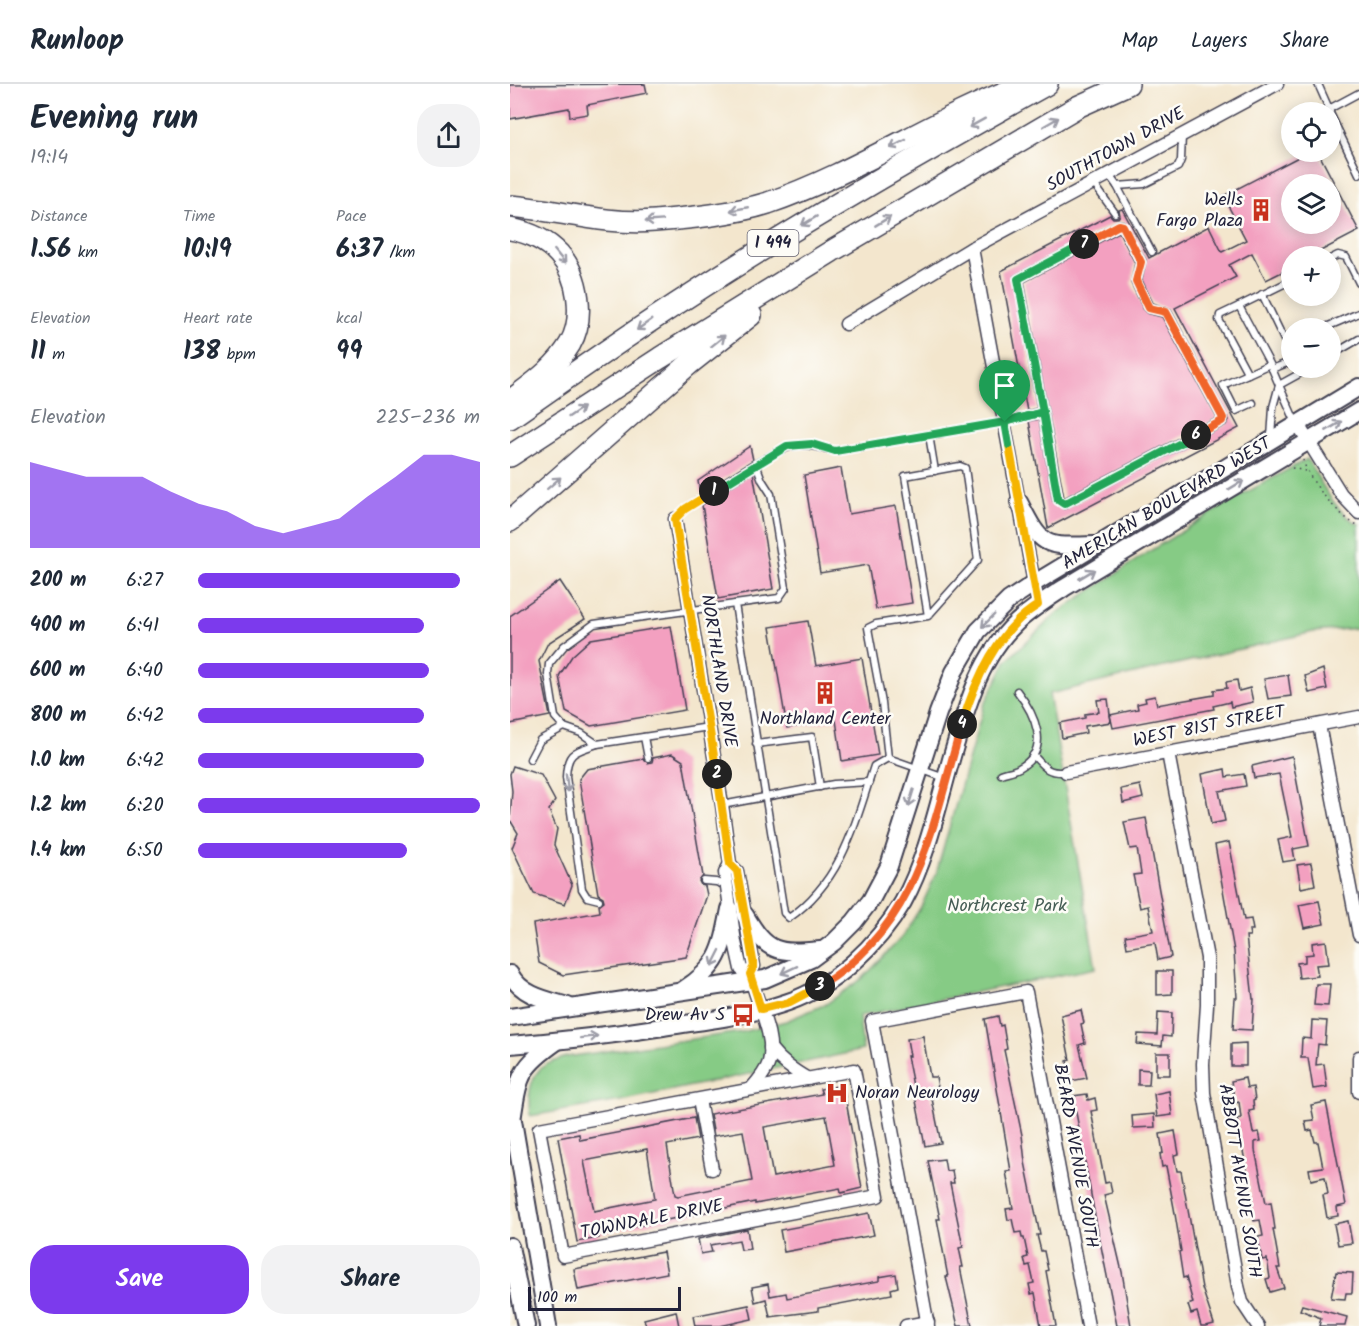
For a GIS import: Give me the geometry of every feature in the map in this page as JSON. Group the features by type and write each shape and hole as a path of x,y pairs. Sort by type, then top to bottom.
{"highway":[{"path":"510,206 575,217 655,221 712,214 766,203 830,177 989,98 1027,84"},
{"name":"I 494","path":"510,418 651,320 753,255 870,183 1047,84"},
{"name":"I 494","path":"510,456 614,387 832,250 1077,107 1128,84"},
{"path":"510,229 535,237 558,253 574,281 578,309 576,331 560,358 547,372 510,401"},
{"path":"510,521 689,364 832,250"}],"main road":[{"name":"AMERICAN BOULEVARD WEST","path":"510,1017 679,992 782,973 824,950 854,922 871,900 889,866 938,713 954,672 978,631 1010,600 1033,584 1359,387"},
{"name":"AMERICAN BOULEVARD WEST","path":"510,1045 712,1020 790,1002 834,977 862,955 902,904 916,875 970,696 983,666 1014,624 1038,605 1305,447 1359,411"},
{"path":"1019,502 1035,532 1048,543 1067,546 1098,545"},
{"path":"679,992 700,979 716,963 738,912 768,946 790,953 824,950"},
{"path":"510,974 533,996 575,1008"},
{"path":"548,1326 511,1110 518,1083 525,1068 556,1041"},
{"path":"510,1246 526,1326"}],"street":[{"name":"SOUTHTOWN DRIVE","path":"846,324 972,248 1094,184 1113,181 1182,135 1277,84"},
{"path":"972,248 1038,605"},
{"path":"1297,423 1305,447 1341,495 1359,513"},
{"name":"NORTHLAND DRIVE","path":"675,519 722,805 730,864 725,873 727,886 738,912"},
{"name":"WEST 81ST STREET","path":"1066,772 1359,717"},
{"path":"1319,725 1359,935"},
{"name":"ABBOTT AVENUE SOUTH","path":"1168,753 1207,958 1208,1005 1203,1064 1208,1122 1238,1286 1242,1302 1258,1326"},
{"name":"NORTHLAND DRIVE","path":"730,864 737,871 738,912 735,942 741,969 751,978 761,1009"},
{"name":"BEARD AVENUE SOUTH","path":"928,1324 872,1021 1026,992 1088,1326"},
{"path":"751,1089 765,1072 769,1061 770,1048 761,1009"},
{"path":"770,1048 778,1059 808,1078"},
{"path":"1359,1058 1359,1092"},
{"name":"TOWNDALE DRIVE","path":"854,1070 878,1196 564,1256 539,1129 751,1089 854,1070"},
{"path":"699,1100 712,1169"},
{"path":"906,1326 928,1324"}],"lane":[{"path":"1317,84 1326,102"},
{"path":"1341,104 1359,93"},
{"path":"1113,181 1144,184 1178,166 1181,160 1182,135"},
{"path":"1341,135 1359,174"},
{"path":"1113,181 1152,252"},
{"path":"1094,184 1114,213"},
{"path":"1121,225 1141,262 1136,281 1149,308 1166,312 1224,420 1064,504 1058,500 1043,412 1018,279 1121,225"},
{"path":"1341,256 1346,257 1359,283"},
{"path":"1248,374 1218,318 1281,285"},
{"path":"1262,294 1281,334"},
{"path":"1239,306 1271,366 1297,423"},
{"path":"1341,321 1359,313"},
{"path":"1342,349 1359,339"},
{"path":"1253,403 1236,411 1223,385 1281,364"},
{"path":"1270,440 1273,407 1279,385 1292,378"},
{"path":"675,519 685,509 787,446 812,444 835,451 1005,422 1043,412"},
{"path":"929,435 935,471"},
{"path":"597,744 581,733 564,726 555,717 548,674 549,664 564,646 594,624 779,598 786,588 771,494 756,464"},
{"path":"888,758 882,703 868,628 876,624 928,616 978,560 965,468 960,466 907,474 905,479 928,616"},
{"path":"735,604 784,913 789,918 828,880 847,847 874,766 888,758 946,778"},
{"path":"1001,774 1020,768 1033,755 1039,736 1033,713 1017,691"},
{"path":"530,759 540,740 564,726"},
{"path":"599,900 587,897 582,889 566,777 567,759 572,754 597,744 710,727"},
{"path":"644,737 648,759"},
{"path":"756,744 812,737 820,787"},
{"path":"1033,755 1046,769 1054,773 1066,772"},
{"path":"722,805 820,787 869,782"},
{"path":"704,881 727,886"}],"path":[{"path":"1305,447 1306,471 1340,513 1359,527"}],"green space":[{"name":"Northcrest Park","path":"1307,459 1335,504 1350,519 1359,524 1359,628 1313,632 1049,694 1096,968 859,1016 863,1050 620,1101 530,1116 529,1098 533,1080 540,1069 549,1063 566,1057 742,1032 786,1021 826,1004 863,978 902,937 921,907 936,874 984,705 1007,660 1057,613 1231,501"}],"building":[{"path":"645,84 647,93 587,105 588,114 570,117 569,108 510,119 510,85"},
{"path":"1289,162 1323,162 1329,174 1281,174 1281,234 1341,234 1341,196 1359,231 1330,246 1281,246 1281,272 1266,280 1252,253 1229,265 1236,277 1175,308 1239,428 1048,528 1029,421 1039,419 1053,501 1064,509 1226,425 1229,420 1171,310 1153,303 1142,280 1146,260 1124,221 1119,220 1014,276 1037,408 1027,411 1001,271 1110,215 1118,218 1119,210 1122,209 1149,258 1209,226 1222,252 1246,240 1223,196"},
{"path":"1119,232 1135,263 1131,283 1144,310 1162,317 1217,418 1064,498 1024,282"},
{"path":"750,446 753,460 700,493 698,481"},
{"path":"841,468 849,514 896,506 912,603 876,609 868,565 820,573 804,475"},
{"path":"753,472 773,589 718,599 702,505"},
{"path":"560,581 585,619 548,643 539,661 550,716 510,724 510,616"},
{"name":"Northland Center","path":"808,621 816,666 862,658 878,755 842,761 836,720 787,728 770,627"},
{"path":"671,626 685,710 591,726 566,712 559,676 572,656 591,639"},
{"path":"1323,669 1327,689 1309,693 1305,676"},
{"path":"1288,675 1291,696 1268,699 1264,679"},
{"path":"1237,680 1239,691 1250,688 1253,702 1231,707 1230,702 1213,706 1214,709 1113,728 1110,715 1138,709 1137,704 1146,702 1145,698 1155,696 1157,705 1214,695 1214,690 1227,688 1226,682"},
{"path":"1108,699 1111,722 1085,726 1086,733 1062,738 1060,723 1085,718 1085,714 1099,712 1097,700"},
{"path":"672,754 683,761 703,876 699,881 705,886 707,895 686,957 563,975 539,963 533,924 600,912 599,905 604,901 603,897 598,894 579,779 587,769 643,759 648,763 652,762 653,758"},
{"path":"1292,756 1309,846 1293,849 1295,860 1283,862 1278,840 1292,837 1279,774 1254,778 1252,766"},
{"path":"513,766 541,775 555,801 549,810 557,829 554,845 572,885 565,904 534,894 512,848 518,833 510,820 512,791 510,774"},
{"path":"1225,769 1226,777 1244,774 1246,786 1219,791 1225,821 1211,824 1202,774"},
{"path":"1140,785 1143,798 1123,803 1121,789"},
{"path":"1146,818 1171,957 1158,960 1155,943 1127,948 1125,936 1153,931 1148,906 1140,908 1133,875 1141,874 1137,848 1130,849 1124,822"},
{"path":"1229,842 1244,920 1251,919 1253,930 1249,930 1250,936 1246,936 1254,999 1252,1030 1233,1029 1235,998 1237,998 1234,951 1215,845"},
{"path":"1311,863 1315,885 1301,888 1297,865"},
{"path":"1319,901 1324,924 1304,928 1299,905"},
{"path":"1326,941 1329,964 1316,965 1318,976 1299,978 1297,963 1305,962 1305,955 1313,954 1312,943"},
{"path":"1157,971 1172,971 1172,994 1157,995"},
{"path":"1316,984 1330,984 1328,1006 1314,1005"},
{"path":"1081,1010 1085,1043 1079,1045 1087,1078 1071,1081 1067,1061 1070,1060 1061,1015"},
{"path":"1158,1012 1172,1013 1171,1037 1163,1036 1162,1046 1137,1044 1138,1034 1157,1035"},
{"path":"998,1016 1000,1026 1003,1025 1007,1049 1004,1050 1040,1235 1037,1235 1041,1251 1044,1251 1048,1270 1046,1271 1056,1326 1041,1326 1035,1293 1031,1294 1029,1284 1034,1283 1030,1265 1026,1266 1024,1258 1028,1257 1024,1238 1021,1232 1015,1233 1012,1219 1008,1220 1006,1209 1013,1208 1006,1172 1011,1171 985,1019"},
{"path":"1312,1020 1327,1021 1325,1045 1318,1044 1316,1065 1324,1064 1327,1087 1313,1089 1308,1058 1301,1058 1302,1038 1311,1039"},
{"path":"923,1036 930,1077 936,1077 938,1087 930,1089 941,1143 925,1146 907,1056 910,1056 907,1039"},
{"path":"1246,1043 1246,1066 1231,1066 1231,1044"},
{"path":"1156,1053 1170,1053 1170,1075 1156,1075"},
{"path":"1138,1069 1150,1070 1149,1085 1138,1085"},
{"path":"1245,1078 1247,1088 1253,1087 1254,1110 1249,1111 1253,1133 1259,1132 1261,1141 1255,1142 1255,1150 1266,1203 1271,1202 1280,1268 1277,1268 1284,1288 1270,1292 1266,1279 1270,1278 1267,1259 1262,1260 1258,1237 1263,1236 1260,1220 1254,1221 1237,1119 1241,1118 1239,1102 1235,1103 1231,1081"},
{"path":"843,1085 862,1188 841,1193 840,1188 755,1204 755,1202 598,1234 599,1238 577,1242 558,1138 579,1134 580,1140 694,1118 698,1139 667,1145 675,1195 678,1196 752,1181 743,1131 714,1136 710,1114 822,1094 820,1089","holes":["826,1116 835,1165 773,1177 764,1127","647,1149 655,1199 594,1211 584,1161"]},
{"path":"1169,1091 1172,1115 1157,1117 1154,1094"},
{"path":"1087,1094 1088,1100 1095,1098 1097,1110 1091,1111 1105,1183 1110,1182 1112,1193 1104,1195 1122,1272 1131,1326 1117,1326 1094,1211 1073,1096"},
{"path":"1326,1102 1346,1205 1337,1207 1338,1216 1327,1218 1323,1195 1328,1194 1325,1177 1311,1180 1309,1169 1323,1167 1318,1142 1315,1142 1312,1130 1307,1131 1305,1121 1314,1120 1311,1105"},
{"path":"1154,1114 1155,1127 1133,1128 1132,1116"},
{"path":"1175,1131 1179,1154 1174,1155 1177,1171 1181,1171 1202,1288 1214,1324 1206,1326 1201,1326 1197,1312 1191,1314 1188,1305 1193,1303 1186,1277 1183,1278 1174,1208 1166,1166 1162,1167 1160,1154 1163,1153 1160,1134"},
{"path":"944,1159 946,1171 952,1170 954,1183 950,1183 963,1247 959,1248 963,1267 960,1267 972,1326 958,1326 946,1277 948,1277 937,1219 940,1219 928,1161"},
{"path":"869,1213 874,1235 784,1252 780,1230"},
{"path":"1348,1221 1352,1243 1338,1245 1334,1224"},
{"path":"747,1229 750,1249 741,1250 739,1240 710,1245 712,1252 701,1254 698,1239"},
{"path":"663,1252 667,1273 578,1290 574,1269"},
{"path":"1336,1272 1353,1273 1352,1293 1346,1293 1345,1299 1331,1298"},
{"path":"896,1274 898,1287 891,1289 892,1294 818,1308 818,1311 770,1317 766,1299 755,1302 752,1287 768,1284 770,1296 786,1293 787,1298 879,1281 879,1277"},
{"path":"749,1305 752,1319 720,1326 695,1326 693,1316"},
{"path":"1302,1305 1347,1317 1345,1326 1319,1326 1321,1318 1300,1310"},
{"path":"676,1311 679,1326 646,1326 644,1319"}],"place":[{"name":"Wells Fargo Plaza","path":"1261,210"},
{"name":"Northland Center","path":"825,693"},
{"name":"Drew Av S","path":"743,1015"},
{"name":"Noran Neurology","path":"837,1093"}],"route":[{"path":"1005,422 835,451 812,444 787,446 685,509 675,519 730,864 737,871 754,966 750,974 761,1009 790,1002 834,977 862,955 902,904 916,875 928,840 970,696 983,666 1014,624 1038,605 1005,422 1043,412 1058,500 1064,504 1224,420 1166,312 1149,308 1136,281 1141,262 1123,226 1119,225 1018,279 1043,412 1028,417 1005,422"}]}
